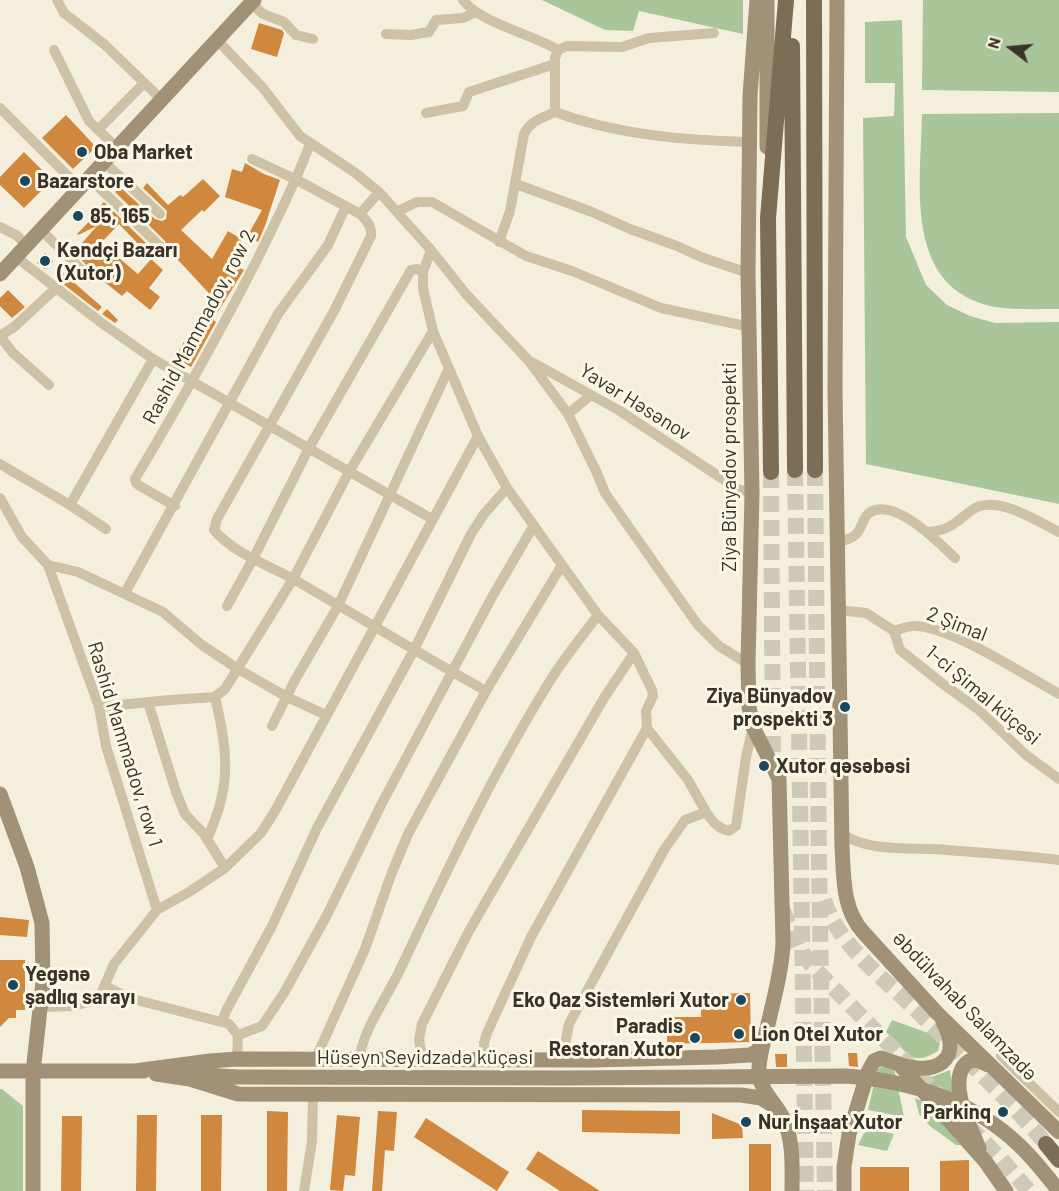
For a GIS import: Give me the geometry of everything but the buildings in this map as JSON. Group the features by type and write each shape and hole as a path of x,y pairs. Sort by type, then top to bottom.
{"main road":[{"name":"Ziya Bünyadov prospekti","path":"771,472 768,218 786,0"},
{"path":"791,0 795,470"},
{"path":"814,0 815,470"},
{"name":"Əbdülvahab Salamzadə","path":"1053,1138 1059,1160"}],"street":[{"path":"57,0 64,13 104,44 161,99"},
{"path":"463,0 476,12 506,27 543,41 558,50"},
{"name":"Ziya Bünyadov prospekti","path":"758,0 750,96 749,142 748,273 752,493 747,664 748,706 753,727 779,779 781,792 782,959 768,1026"},
{"path":"766,0 768,218"},
{"path":"837,0 835,354 843,834 850,839 882,846 1058,861"},
{"path":"0,274 252,2 263,14 284,22 296,35 313,39"},
{"path":"386,34 411,35 429,32 436,20 464,18 476,12"},
{"path":"558,50 567,46 622,47 649,38 714,33"},
{"path":"217,40 251,75 300,136 354,172 398,211 466,294 530,361 568,414 605,493 698,625 719,646 747,664"},
{"path":"54,50 89,121 117,148"},
{"path":"555,112 555,64 558,50"},
{"path":"426,114 463,106 470,92 555,64"},
{"path":"98,130 144,83"},
{"path":"0,108 85,184 160,246"},
{"path":"555,112 578,121 629,133 749,142"},
{"path":"499,242 510,211 524,134 528,127 555,112"},
{"name":"Rashid Mammadov, row 2","path":"175,506 140,486 135,479 192,383 297,180 310,144"},
{"path":"252,159 360,214 372,230 334,311 213,527 218,535 253,559 293,579 486,691"},
{"path":"104,162 160,214"},
{"path":"516,184 592,212 630,230 748,273"},
{"path":"360,214 379,192"},
{"path":"398,211 417,202 432,202 526,256 572,271 662,308 750,327"},
{"path":"125,593 175,506 278,314 328,246 346,206"},
{"path":"0,227 16,235 27,245"},
{"path":"41,230 90,278"},
{"path":"431,250 423,272 423,288 433,331 478,436 507,488 562,565 598,615 634,653 653,696 646,711 647,728 531,937 487,1033 484,1043 484,1060"},
{"path":"16,257 153,359 432,519"},
{"path":"227,606 309,448 411,270 417,269 423,272"},
{"path":"49,386 12,352 0,336 14,327 56,288"},
{"path":"99,707 215,698 225,689 293,579 349,472 433,331"},
{"path":"70,505 153,359"},
{"name":"Yavər Həsənov","path":"530,361 591,395 738,489 752,493"},
{"path":"272,726 338,606 449,368"},
{"path":"568,414 591,395"},
{"path":"40,1006 74,1006 84,1004 99,996 114,964 157,910 225,868 261,833 478,436"},
{"path":"0,464 106,529"},
{"path":"222,1022 272,926 317,828 414,650 471,534 484,514 507,488"},
{"name":"Rashid Mammadov, row 1","path":"0,498 22,537 48,565 99,707 106,746 157,910"},
{"path":"927,532 944,530 973,509 986,506 1008,507 1059,532"},
{"path":"837,543 854,536 866,515 879,508 897,512 927,532 955,558"},
{"path":"237,1035 262,1026 284,993 492,597 534,525"},
{"path":"48,565 78,572 163,612 202,645 238,669 326,716"},
{"path":"315,1060 365,948 408,834 486,691 562,565"},
{"path":"838,610 866,613 894,631"},
{"path":"359,1061 360,1050 365,1038 488,788 546,687 598,615"},
{"name":"2 Şimal","path":"894,631 914,626 929,628 966,642 1059,694"},
{"name":"1-ci Şimal küçesi","path":"894,631 900,650 979,710 1026,755 1059,779"},
{"path":"423,1061 419,1040 422,1024 469,931 604,698 634,653"},
{"path":"207,840 222,799 226,763 223,733 215,698"},
{"path":"148,702 185,814 207,840 225,868"},
{"path":"647,728 688,780 714,824 729,831 736,826 746,757 753,727"},
{"path":"0,794 40,910 43,958 33,1071 33,1191"},
{"path":"566,1060 565,1045 569,1024 655,867 685,820 706,812"},
{"name":"Əbdülvahab Salamzadə","path":"843,834 844,879 848,905 858,926 938,1013 997,1062 1053,1138"},
{"path":"105,986 129,998 222,1022 233,1028 237,1035 237,1059"},
{"path":"844,1191 846,1146 868,1072 878,1059 886,1058 915,1069 928,1069 946,1059 950,1050 950,1038 938,1013"},
{"path":"0,1071 135,1071 237,1059 423,1061 717,1057 754,1053 761,1044 768,1026"},
{"path":"768,1026 759,1074 762,1087 784,1120 790,1145 792,1191"},
{"path":"698,1095 698,1070 701,1062 717,1057"},
{"path":"593,1060 613,1064 619,1072 620,1079 618,1088 611,1094 594,1095"},
{"path":"985,1161 966,1118 962,1102 959,1080 962,1068 969,1061 997,1062 1059,1112"},
{"path":"899,1064 985,1161 1006,1191"},
{"path":"135,1071 190,1079 230,1093 755,1096 777,1109"},
{"name":"Hüseyn Seyidzadə küçəsi","path":"135,1071 178,1072 227,1077 846,1076 875,1079 915,1087 954,1101 974,1112 1007,1134 1020,1146 1059,1191"},
{"path":"304,1191 312,1141 313,1095"}],"green space":[{"path":"542,0 743,0 743,34 639,11 633,31 605,30"},
{"path":"923,0 1059,0 1059,92 922,90"},
{"path":"902,20 906,237 926,285 947,305 970,316 995,323 1059,322 1059,504 866,464 863,118 894,116 895,83 865,83 865,22"},
{"path":"1059,113 1059,309 995,307 965,296 944,279 931,256 923,230 920,201 922,114"},
{"path":"892,1020 934,1035 940,1043 938,1051 920,1058 909,1055 886,1032"},
{"path":"882,1066 894,1068 904,1117 868,1110 877,1070"},
{"path":"950,1070 956,1117 919,1078 932,1077"},
{"path":"0,1089 23,1106 23,1191 0,1191"},
{"path":"915,1098 925,1102 961,1145 956,1145 930,1126 919,1114"},
{"path":"875,1130 894,1134 887,1151 858,1145 864,1133"}],"tunnel":[{"path":"795,470 806,1191"},
{"path":"815,470 825,1191"},
{"path":"771,472 773,770"},
{"path":"824,900 839,931 862,959 982,1075 1046,1144"},
{"path":"782,909 798,946 811,965 1001,1159 1029,1191"}],"place":[{"name":"Oba Market","path":"82,152"},
{"name":"Bazarstore","path":"25,181"},
{"name":"85, 165","path":"78,216"},
{"name":"Kəndçi Bazarı (Xutor)","path":"45,261"},
{"name":"Ziya Bünyadov prospekti 3","path":"845,707"},
{"name":"Xutor qəsəbəsi","path":"764,766"},
{"name":"Yegənə şadlıq sarayı","path":"13,985"},
{"name":"Eko Qaz Sistemləri Xutor","path":"741,1000"},
{"name":"Lion Otel Xutor","path":"739,1034"},
{"name":"Paradis Restoran Xutor","path":"695,1038"},
{"name":"Parkinq","path":"1003,1112"},
{"name":"Nur İnşaat Xutor","path":"746,1122"}]}
